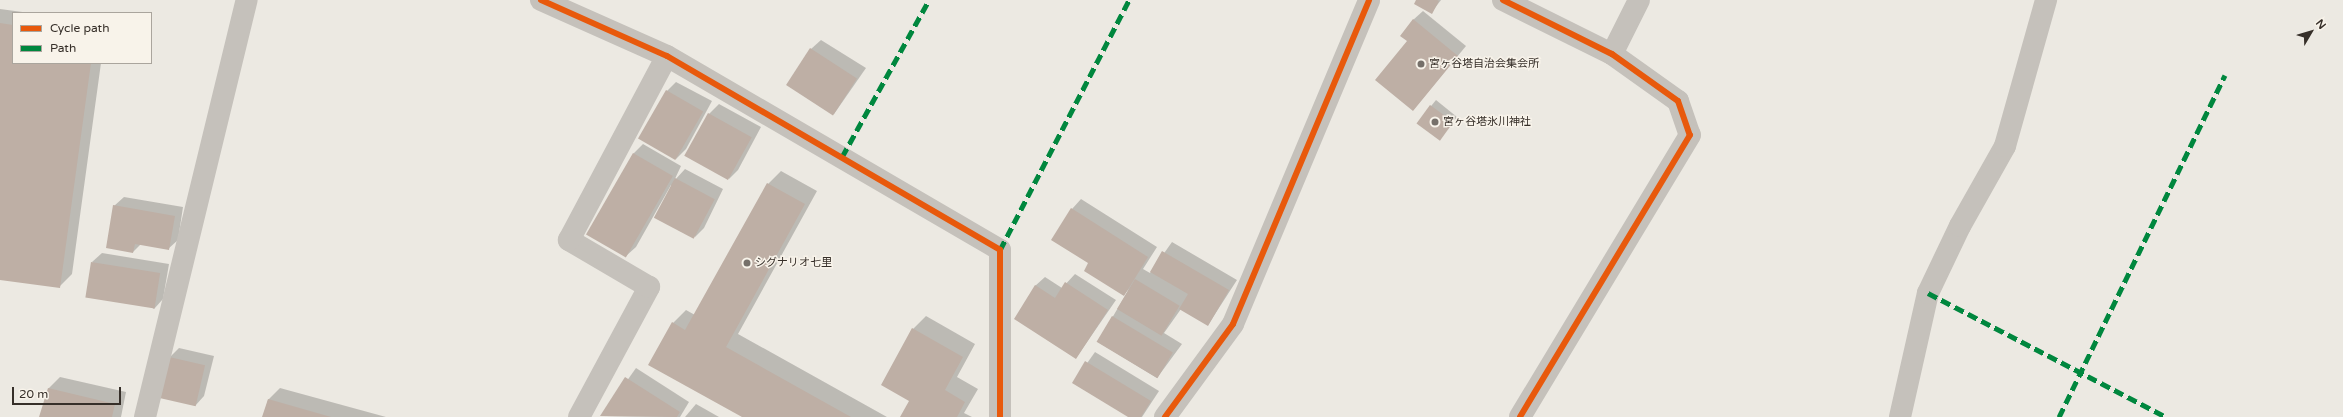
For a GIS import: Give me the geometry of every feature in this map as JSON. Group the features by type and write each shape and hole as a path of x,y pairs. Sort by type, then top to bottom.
{"street":[{"path":"145,417 247,0"},
{"path":"541,0 667,56 1000,250 1000,417"},
{"path":"1165,417 1233,324 1369,0"},
{"path":"1502,0 1612,54 1678,100 1690,135 1520,417"},
{"path":"1612,54 1639,0"},
{"path":"1900,417 1928,293 1960,226 2005,146 2046,0"},
{"path":"578,417 649,287 569,240 667,56"}],"building":[{"path":"1416,0 1439,1 1432,14 1414,4"},
{"path":"1413,19 1458,56 1413,111 1375,80 1407,41 1400,36"},
{"path":"0,23 12,25 12,64 91,64 60,288 0,280"},
{"path":"810,48 857,78 833,115 786,85"},
{"path":"666,90 703,112 675,160 638,138"},
{"name":"宮ヶ谷塔氷川神社","path":"1430,105 1453,122 1440,141 1416,124"},
{"path":"708,113 752,137 728,180 684,156"},
{"path":"633,153 673,176 626,257 586,234"},
{"path":"675,178 715,199 694,239 654,218"},
{"name":"シグナリオ七里","path":"767,183 805,204 726,347 851,417 742,417 648,365 672,322 685,330"},
{"path":"113,205 175,216 169,250 135,244 133,253 106,248"},
{"path":"1071,208 1148,257 1124,296 1084,271 1088,263 1051,240"},
{"path":"1162,251 1229,290 1208,326 1179,309 1188,294 1150,272"},
{"path":"91,262 160,273 155,309 85,298"},
{"path":"1135,279 1180,306 1162,336 1117,309"},
{"path":"1065,282 1108,310 1076,359 1014,319 1035,285 1055,298"},
{"path":"1112,316 1173,353 1157,378 1097,342"},
{"path":"912,328 963,357 945,390 965,402 957,417 900,417 909,401 881,385"},
{"path":"169,357 205,365 196,406 160,398"},
{"path":"1085,361 1151,401 1141,417 1128,417 1072,383"},
{"path":"625,377 680,412 677,417 600,416"},
{"path":"48,388 115,404 112,417 39,417"},
{"path":"268,399 331,417 262,417"}],"marked path":[{"path":"842,157 929,0"},
{"path":"1000,250 1129,0"},
{"path":"2059,417 2225,75"},
{"path":"1928,293 2166,417"}],"cycle path":[{"path":"541,0 667,56 1000,250 1000,417"},
{"path":"1165,417 1233,324 1369,0"},
{"path":"1503,0 1612,54 1678,101 1690,135 1520,417"}],"place":[{"name":"宮ヶ谷塔自治会集会所","path":"1421,64"},
{"name":"宮ヶ谷塔氷川神社","path":"1435,122"},
{"name":"シグナリオ七里","path":"747,263"}]}
